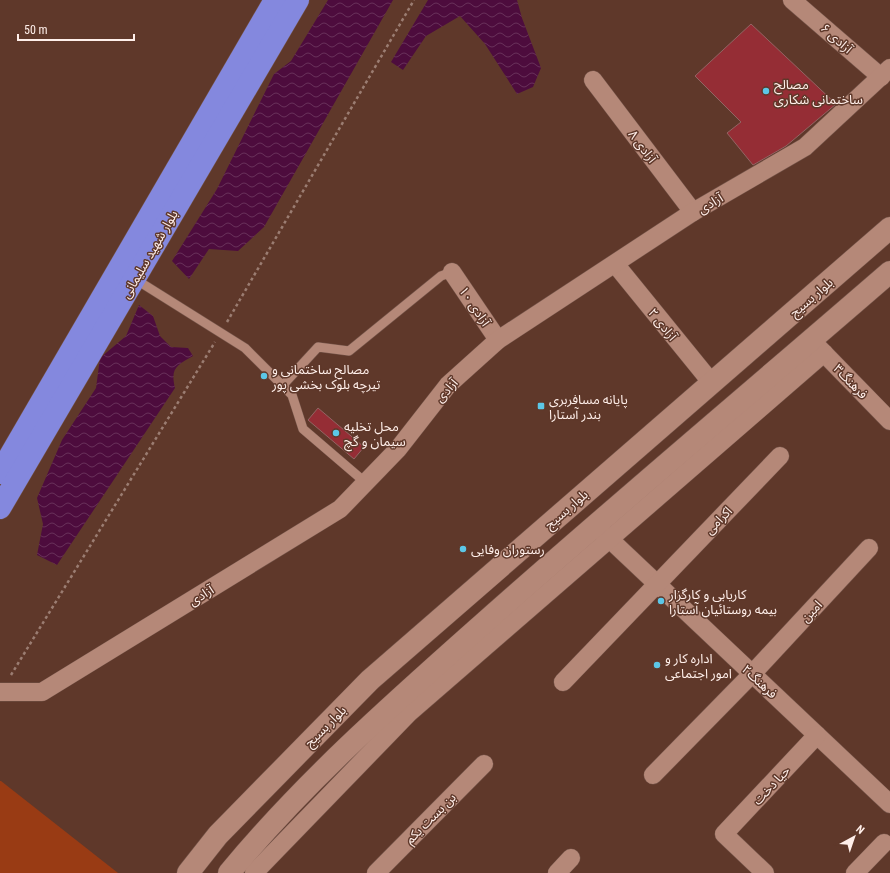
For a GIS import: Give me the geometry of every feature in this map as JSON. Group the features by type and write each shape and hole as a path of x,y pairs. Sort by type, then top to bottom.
{"highway":[{"name":"بلوار شهید سلیمانی","path":"0,473 274,0"},
{"name":"بلوار شهید سلیمانی","path":"0,508 298,0"}],"main road":[{"name":"بلوار بسیج","path":"188,873 218,835 370,680 711,382 890,228"},
{"path":"218,835 248,869 327,767 378,717 594,525 818,346 885,277 858,256"}],"street":[{"name":"آزادی ۶","path":"792,0 885,73"},
{"name":"آزادی","path":"1,692 42,692 340,509 398,449 448,385 498,340 616,265 694,212 805,147 885,73"},
{"name":"آزادی ۸","path":"593,80 694,212"},
{"name":"آزادی ۲","path":"616,265 711,382"},
{"name":"آزادی ۱۰","path":"452,272 498,340"},
{"name":"فرهنگ۳","path":"818,346 890,421"},
{"path":"248,869 409,713 610,539 818,346"},
{"name":"اکرامی","path":"562,682 780,456"},
{"name":"فرهنگ۲","path":"594,525 890,804"},
{"name":"امین","path":"653,775 752,674 869,548"},
{"name":"حیا دخت","path":"765,873 724,834 817,735"},
{"name":"بن بست یکم","path":"376,873 484,764"},
{"path":"855,873 884,843"},
{"path":"556,873 571,858"}],"lane":[{"path":"283,385 318,347 349,351 441,276 452,272"},
{"path":"135,279 245,348 292,395 303,428 366,483"}],"path":[{"path":"1,692 220,333 414,0"}],"shaded area":[{"path":"1,781 118,873 0,873"}],"water":[{"path":"328,0 393,0 264,227 238,251 209,249 189,279 172,261 217,189 274,74 291,61"},
{"path":"428,0 517,0 522,18 541,68 533,87 517,94 485,44 460,16 426,36 403,70 391,62"},
{"path":"139,305 153,316 160,336 171,347 188,348 193,356 179,365 174,371 173,376 175,388 57,565 37,555 43,524 37,498 62,440 96,388 100,358 126,336"}],"building":[{"name":"مصالح ساختمانی شکاری","path":"751,24 836,104 786,146 753,165 727,133 741,122 695,76"},
{"name":"محل تخلیه سیمان و گچ","path":"318,408 364,447 354,459 308,420"}],"place":[{"name":"مصالح ساختمانی شکاری","path":"766,91"},
{"name":"مصالح ساختمانی و تیرچه بلوک بخشی پور","path":"264,376"},
{"name":"پایانه مسافربری بندر آستارا","path":"541,406"},
{"name":"محل تخلیه سیمان و گچ","path":"336,433"},
{"name":"رستوران وفایی","path":"463,549"},
{"name":"کاریابی و کارگزار بیمه روستائیان آستارا","path":"661,601"},
{"name":"اداره کار و امور اجتماعی","path":"657,665"}]}
